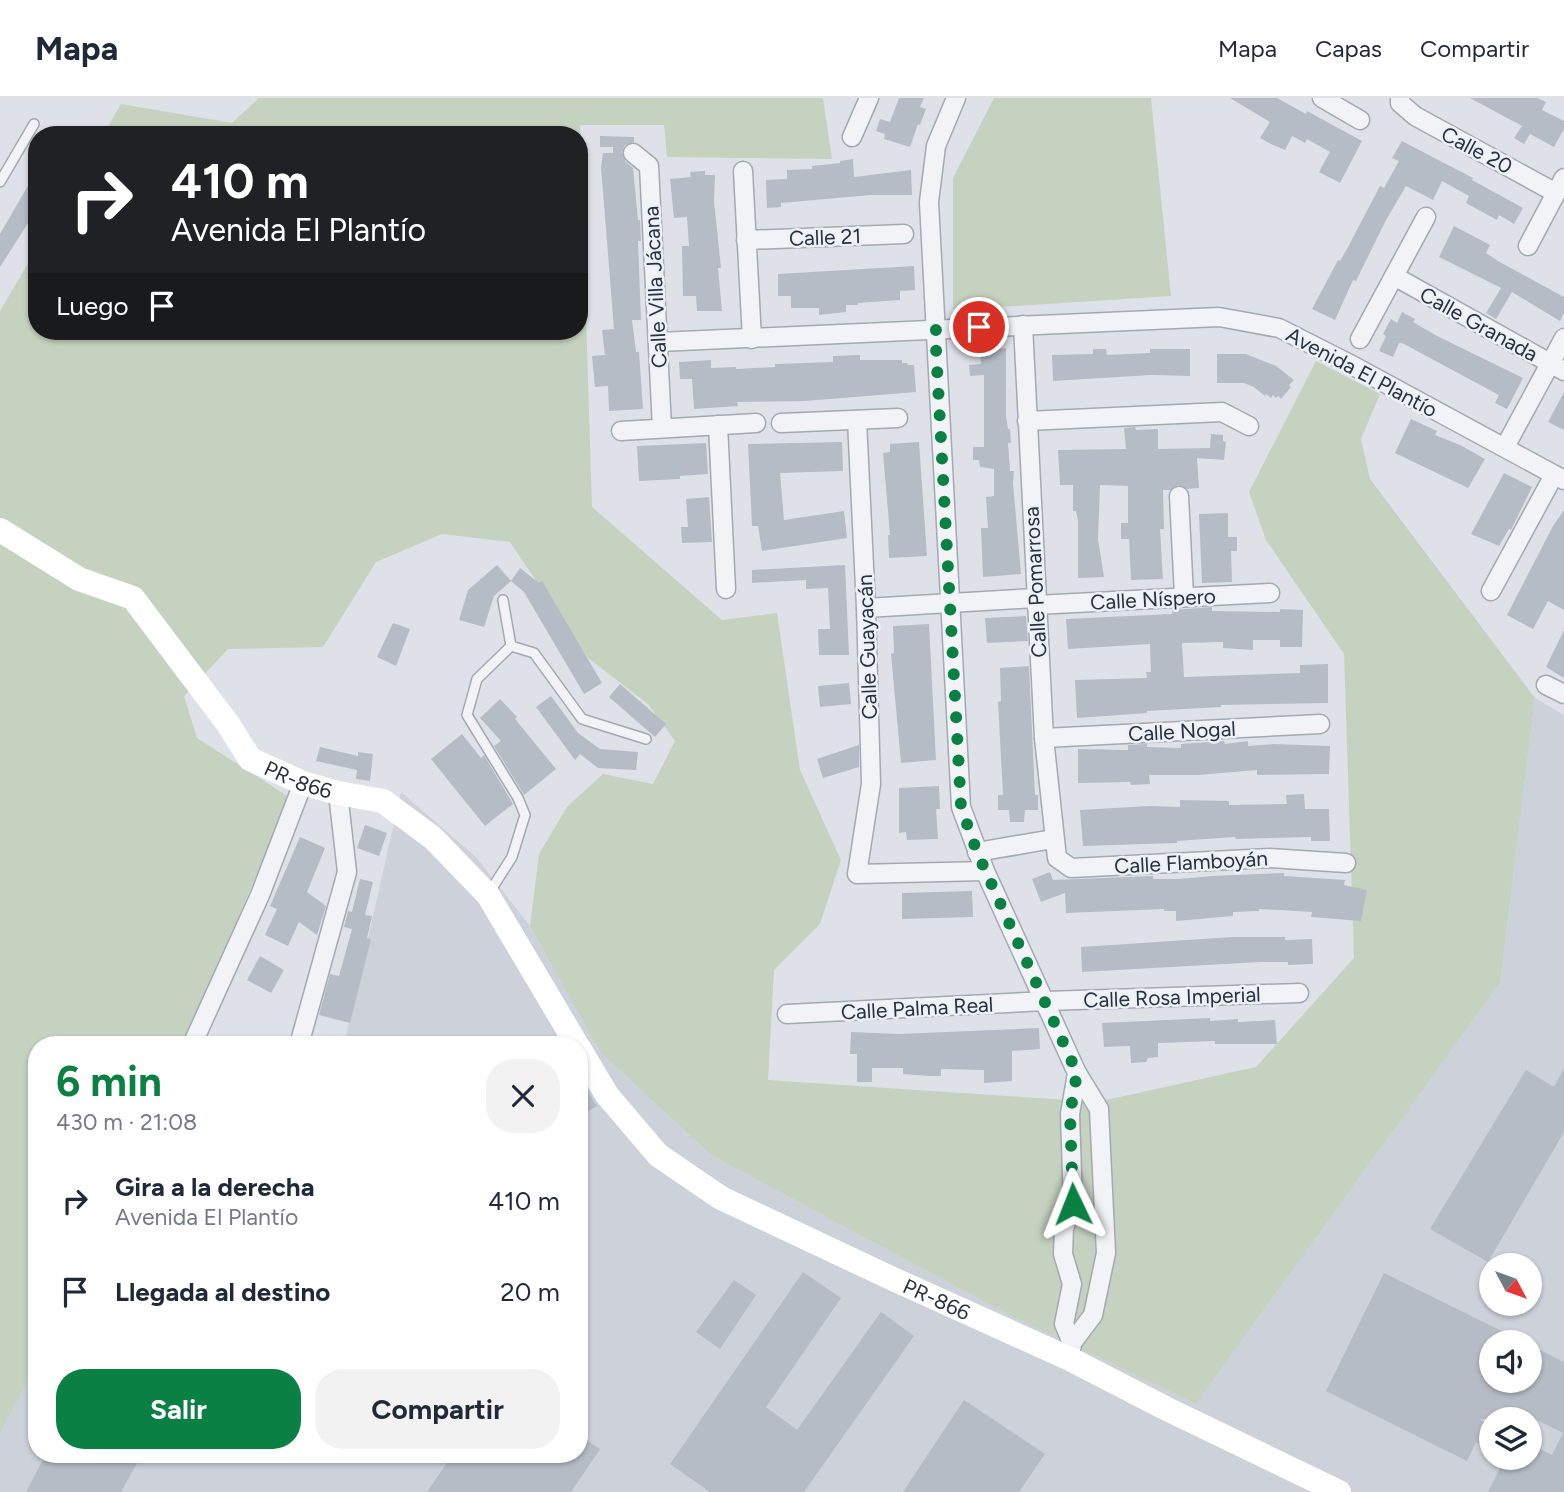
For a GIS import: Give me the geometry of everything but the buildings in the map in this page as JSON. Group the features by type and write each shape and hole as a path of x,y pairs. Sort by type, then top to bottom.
{"street":[{"path":"852,136 869,98"},
{"path":"956,98 936,146 929,202 961,807 985,871 1077,1073 1099,1109 1106,1253 1093,1315 1071,1351"},
{"path":"1322,98 1360,120"},
{"name":"Calle 20","path":"1400,101 1415,116 1560,186 1528,246"},
{"name":"Calle Villa Jácana","path":"633,153 649,166 662,428"},
{"path":"743,171 752,338"},
{"path":"1360,339 1426,217"},
{"name":"Calle 21","path":"746,240 904,234"},
{"name":"Calle Granada","path":"1394,276 1557,367"},
{"name":"Avenida El Plantío","path":"935,330 1219,317 1279,328 1559,477"},
{"name":"Calle Pomarrosa","path":"1023,325 1036,601 1053,839"},
{"path":"659,342 935,330"},
{"path":"1505,447 1557,367 1564,338"},
{"path":"1027,421 1222,412 1250,426"},
{"path":"781,423 898,418"},
{"name":"Calle Guayacán","path":"857,420 871,784 857,874 985,871"},
{"path":"621,431 756,423"},
{"path":"718,425 726,589"},
{"path":"1491,591 1559,477"},
{"path":"1179,496 1184,596"},
{"name":"PR-866","path":"0,530 79,579 133,598 228,724 250,759 303,783 383,801 433,838 488,895 571,1036"},
{"name":"Calle Níspero","path":"866,608 1270,593"},
{"path":"1546,685 1564,694"},
{"name":"Calle Nogal","path":"1044,738 1320,724"},
{"path":"196,1036 260,895 303,783"},
{"path":"302,1036 347,873 338,793"},
{"path":"977,852 1053,839"},
{"name":"Calle Flamboyán","path":"1053,839 1057,858 1071,868 1270,858 1346,863"},
{"name":"Calle Rosa Imperial","path":"1046,1001 1299,993"},
{"name":"Calle Palma Real","path":"787,1014 1046,1001"},
{"name":"PR-866","path":"588,1064 607,1095 658,1155 722,1198 893,1279 1071,1351 1167,1409 1339,1492"},
{"path":"1071,1351 1064,1324 1072,1284 1063,1254 1064,1228 1073,1204 1070,1114 1077,1073"},
{"path":"1073,1204 1103,1205"},
{"path":"1072,1284 1098,1287"}],"lane":[{"path":"0,182 28,134"},
{"path":"503,600 511,646"},
{"path":"511,646 534,653 582,719 646,739"},
{"path":"488,895 512,857 525,815 518,798 467,715 477,679 511,646"}],"shaded area":[{"path":"1535,698 1564,715 1564,1492 0,1492 0,1433 28,1382 28,1463 588,1463 588,1036 346,1036 401,792 477,858 530,926 600,1052 711,1155 1009,1315 1196,1404 1500,983"}],"green space":[{"path":"259,98 823,98 832,159 667,157 664,125 108,126 121,104 232,123"},
{"path":"994,98 1151,98 1171,296 953,310 953,178"},
{"path":"28,263 28,340 587,340 592,507 722,620 777,613 800,770 841,860 820,924 774,970 768,1080 1097,1102 1256,1067 1354,958 1344,654 1266,540 1249,492 1316,361 1380,394 1361,439 1370,479 1535,698 1500,983 1196,1404 1009,1315 711,1155 600,1052 530,926 539,854 567,807 603,774 653,784 675,741 648,704 588,658 510,542 442,534 376,562 323,647 228,649 184,696 197,738 289,797 189,1036 28,1036 28,1382 0,1433 0,311"}],"route":[{"path":"979,327 935,330 961,807 977,852 1077,1073 1070,1114 1073,1204"}]}
